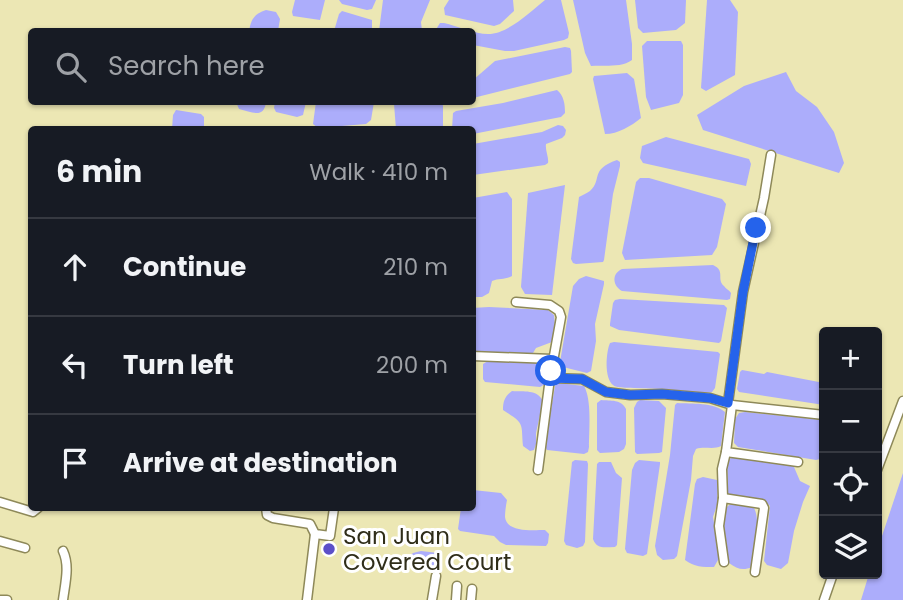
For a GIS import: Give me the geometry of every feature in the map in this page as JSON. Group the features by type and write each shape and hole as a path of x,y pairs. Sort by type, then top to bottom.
{"street":[{"path":"724,562 719,526 723,498 722,469 744,283 771,155"},
{"path":"516,303 550,305 559,311 561,317 552,359 538,470"},
{"path":"476,356 552,359"},
{"path":"550,378 582,379 606,392 710,398 730,404 819,414"},
{"path":"882,457 903,401"},
{"path":"726,452 798,462"},
{"path":"723,498 762,504 764,508 755,572"},
{"path":"0,502 28,510"},
{"path":"266,511 272,518 310,524 315,534 307,600"},
{"path":"315,534 330,536 334,511"},
{"path":"0,541 25,548"},
{"path":"63,551 68,565 63,600"},
{"path":"432,600 436,576"},
{"path":"824,600 831,579"},
{"path":"456,600 457,586"},
{"path":"471,600 472,589"},
{"path":"0,600 7,600"}],"water":[{"path":"295,0 325,0 320,20 293,16"},
{"path":"339,0 376,0 372,9 367,10 342,4"},
{"path":"383,0 430,0 421,22 422,28 379,28"},
{"path":"449,0 513,0 514,11 494,26 445,15 444,8"},
{"path":"545,0 561,0 568,38 514,51 476,46 476,33 496,33 518,22"},
{"path":"573,0 626,0 632,60 618,65 591,66 585,53"},
{"path":"635,0 686,0 685,23 676,30 643,33 638,28"},
{"path":"707,0 730,0 738,12 735,75 706,91 701,88"},
{"path":"266,10 276,12 280,19 278,28 250,28 254,17"},
{"path":"342,11 372,20 372,28 335,28"},
{"path":"440,23 460,28 437,28"},
{"path":"647,41 681,41 683,95 679,103 651,110 646,97 642,46"},
{"path":"565,47 571,51 572,72 476,97 476,77 495,61"},
{"path":"786,72 796,91 817,107 834,132 844,163 839,173 703,130 697,115 744,86"},
{"path":"627,73 634,79 641,118 615,133 605,134 594,76"},
{"path":"557,90 564,103 565,113 561,117 476,133 476,126 452,126 453,113 456,111"},
{"path":"237,105 265,105 263,111 257,113 239,109"},
{"path":"274,105 305,105 303,115 297,117 276,112"},
{"path":"316,105 374,105 371,120 366,124 313,124"},
{"path":"394,105 443,105 443,126 396,126"},
{"path":"176,110 201,114 204,117 204,126 172,126"},
{"path":"558,125 566,130 562,138 546,144 548,163 545,165 476,175 476,143 542,132"},
{"path":"666,137 749,159 751,164 746,186 643,163 640,158 642,146"},
{"path":"617,160 620,166 613,194 604,260 573,263 571,259 579,197 594,187 603,167"},
{"path":"640,178 649,178 722,199 726,204 717,247 712,255 625,260 622,253 636,182"},
{"path":"565,185 552,295 525,294 521,287 528,193"},
{"path":"507,192 512,199 512,276 492,281 489,293 482,297 476,297 476,197"},
{"path":"713,265 719,270 722,283 731,293 730,299 622,291 614,280 622,269"},
{"path":"586,276 604,281 595,324 596,341 591,371 587,373 563,367 560,362 573,286"},
{"path":"620,299 724,305 727,308 721,341 719,343 619,330 610,324 613,303"},
{"path":"476,308 548,310 554,315 552,342 536,348 531,354 476,353"},
{"path":"610,343 718,352 720,354 715,388 706,393 615,386 608,377 607,365"},
{"path":"488,361 542,362 547,367 547,383 540,387 485,382 483,364"},
{"path":"740,372 767,372 819,382 819,404 739,392 737,389"},
{"path":"558,383 584,386 587,392 590,415 589,447 584,454 547,450 545,446 555,386"},
{"path":"512,391 534,393 543,401 534,450 530,451 523,446 520,424 503,410 505,399"},
{"path":"601,400 619,402 626,409 626,444 619,452 600,453 597,450 597,403"},
{"path":"640,400 659,401 666,408 662,452 635,452 634,408"},
{"path":"677,403 708,405 725,412 721,446 696,449 693,456 677,556 663,560 657,555 655,546"},
{"path":"739,413 819,419 819,459 738,447 734,443 735,419"},
{"path":"734,457 788,464 794,467 800,481 810,486 794,531 788,563 781,569 767,565 764,561 770,506 764,500 733,497 728,493 727,462"},
{"path":"639,460 660,462 647,554 643,556 627,553 625,549 632,470"},
{"path":"587,461 588,464 585,542 577,548 566,545 564,541 572,462"},
{"path":"599,462 611,462 616,473 622,478 615,547 599,546 593,539"},
{"path":"903,473 903,600 861,600 867,579 882,579 882,536"},
{"path":"703,477 717,480 718,484 717,505 713,517 719,551 714,567 702,567 685,560 695,484 697,479"},
{"path":"476,490 501,493 507,500 505,517 510,526 545,530 549,534 546,546 506,545 494,536 458,529 461,511 476,511"},
{"path":"728,506 753,506 756,512 757,535 752,567 746,569 729,563 724,517"},
{"path":"421,551 438,553 442,562 434,568 420,567 409,556"}],"place":[{"name":"San Juan Covered Court","path":"329,549"}],"route":[{"path":"551,371 550,378 582,379 606,392 710,398 728,403 743,292 756,228"}]}
